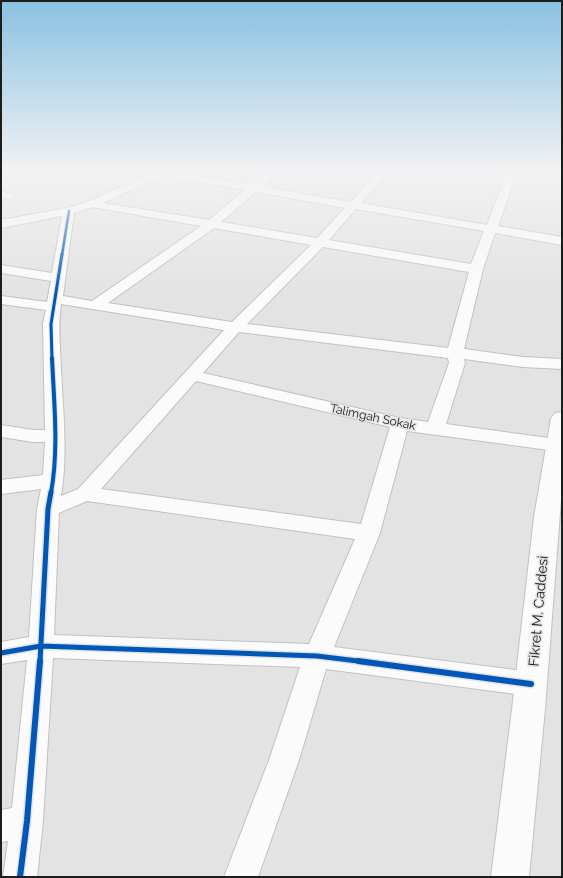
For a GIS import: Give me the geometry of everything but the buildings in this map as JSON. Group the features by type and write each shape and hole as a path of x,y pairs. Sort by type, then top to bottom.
{"main road":[{"name":"Fikret M. Caddesi","path":"510,877 531,684 538,593 559,431"}],"street":[{"path":"1,224 55,213"},
{"path":"20,877 14,824 41,646 48,509 53,481 55,436 51,324 57,278 68,213"},
{"path":"142,213 476,269"},
{"path":"94,306 211,225 225,213"},
{"path":"48,509 85,494 234,327 320,243 346,213"},
{"path":"394,213 562,241"},
{"path":"435,429 457,363 455,354 476,269 498,213"},
{"path":"1,268 57,278"},
{"path":"1,300 94,306 234,327 455,354 470,354 523,362 562,364"},
{"name":"Talimgah Sokak","path":"192,375 400,424 435,429 559,431"},
{"path":"241,877 284,760 317,656 369,533 400,424"},
{"path":"1,431 33,436 55,436"},
{"path":"1,488 53,481"},
{"path":"85,494 369,533"},
{"path":"1,653 41,646 317,656 531,684"}],"cycle path":[{"path":"20,877 27,821 41,646 48,509 53,481 55,436 51,324 69,213"},
{"path":"1,653 41,646 317,656 531,684"}]}
